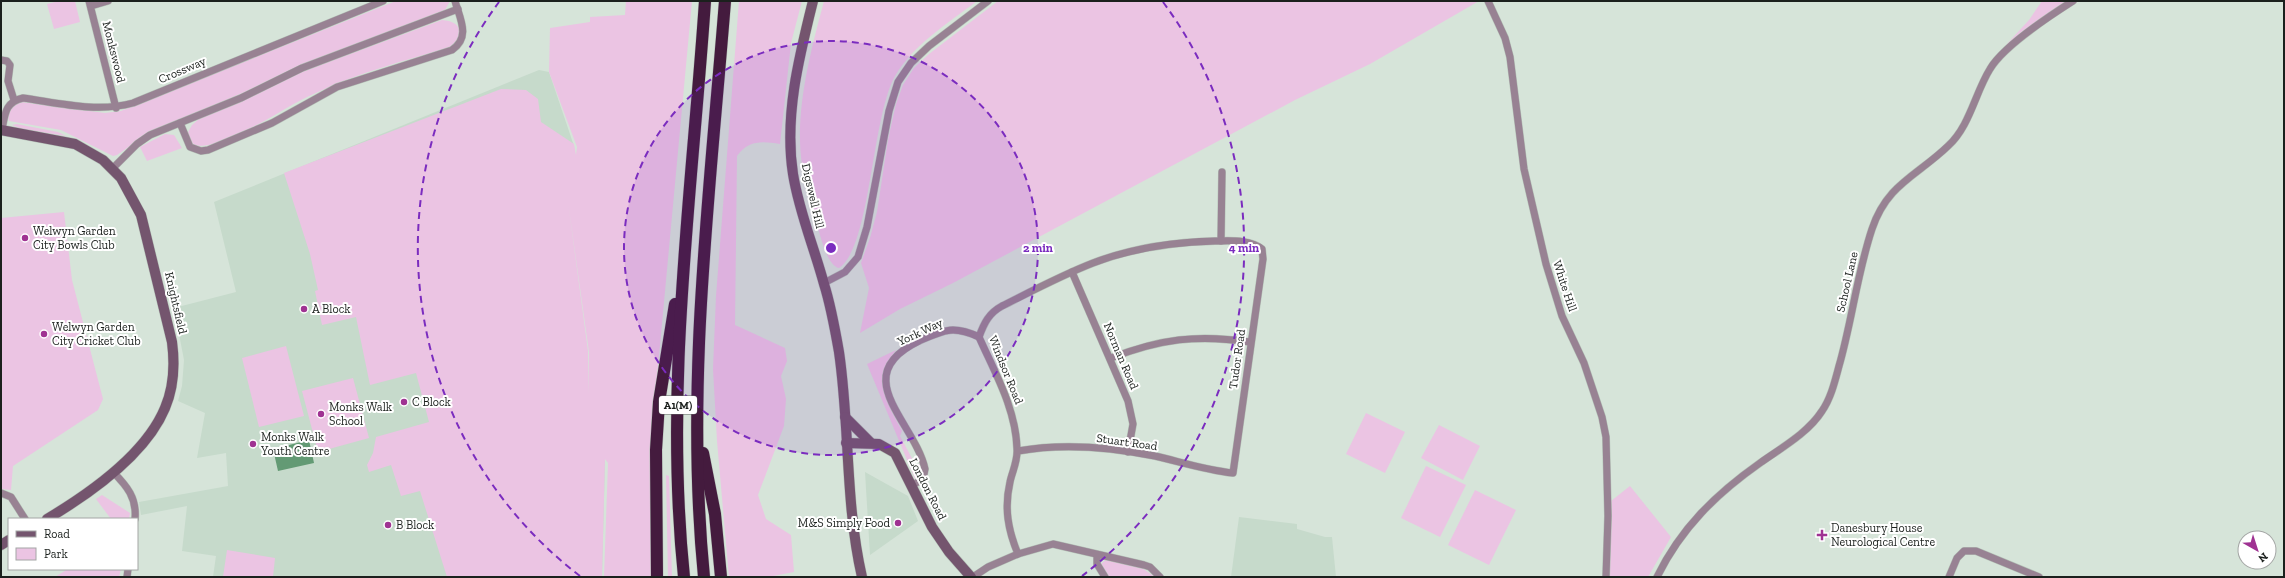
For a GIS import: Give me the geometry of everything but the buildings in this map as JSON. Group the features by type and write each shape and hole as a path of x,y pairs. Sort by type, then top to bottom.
{"highway":[{"name":"A1(M)","path":"684,577 677,478 679,339 705,1"},
{"name":"A1(M)","path":"704,577 698,500 698,357 706,231 725,1"},
{"name":"A1(M)","path":"657,577 656,458 659,402 687,233"},
{"name":"A1(M)","path":"697,424 715,514 721,577"}],"street":[{"path":"90,4 108,1"},
{"name":"Crossway","path":"14,100 23,98 94,108 116,108 133,103 383,1"},
{"path":"180,123 187,142 194,150 208,150 254,132 337,87 452,50 460,44 464,35 455,1"},
{"name":"Digswell Hill","path":"812,1 794,89 791,122 791,151 793,174 800,205 824,283 839,353 852,524 862,577"},
{"path":"824,283 845,272 858,257 867,228 889,111 898,82 911,63 929,46 988,1"},
{"name":"White Hill","path":"1488,1 1505,38 1510,58 1524,169 1546,264 1562,316 1584,363 1602,417 1606,437 1608,516 1606,577"},
{"name":"School Lane","path":"1658,577 1681,536 1705,507 1733,483 1797,436 1821,413 1832,388 1842,354 1872,228 1884,203 1899,184 1949,146 1974,106 1990,69 2009,48 2073,1"},
{"name":"Monkswood","path":"90,4 116,108"},
{"path":"112,169 137,144 150,135 241,98 302,68 458,9"},
{"path":"1,60 7,61 10,65 8,81 14,100 5,110 2,130"},
{"name":"Knightsfield","path":"2,130 75,144 93,153 112,169 129,189 141,215 170,330 174,363 170,392 159,421 149,436 113,472 78,500 49,518"},
{"path":"1221,241 1222,172"},
{"name":"Windsor Road","path":"1018,554 1008,528 1006,508 1018,451 1011,409 979,337 986,321 996,309 1072,272 1115,255 1154,246 1190,241 1254,243 1262,249"},
{"name":"Tudor Road","path":"1233,473 1250,342 1263,259 1262,249"},
{"name":"Norman Road","path":"1072,272 1111,358 1132,413 1133,424 1128,452"},
{"name":"York Way","path":"911,486 923,479 925,469 890,399 886,380 890,364 902,350 938,332 953,329 979,337"},
{"path":"1111,358 1154,343 1177,339 1211,337 1250,342"},
{"path":"845,417 870,442"},
{"name":"London Road","path":"846,443 870,442 886,446 895,453 940,540 972,577"},
{"name":"Stuart Road","path":"1018,451 1065,447 1128,452 1178,461 1213,471 1233,473"},
{"path":"113,472 132,496 136,509 135,518"},
{"path":"1,493 11,497 24,518"},
{"path":"972,577 988,567 1018,554 1053,544 1097,555 1144,564 1150,567 1160,577"},
{"path":"1949,577 1957,558 1964,551 1976,550 2039,577"},
{"path":"1097,555 1097,564 1105,577"}],"shaded area":[{"path":"539,70 549,72 574,146 566,203 587,395 586,424 605,459 602,577 213,577 216,556 182,551 187,506 141,515 139,502 228,486 226,453 197,458 205,413 178,401 182,386 184,360 174,308 236,292 214,202"},
{"path":"309,440 314,463 278,471 273,449"},
{"path":"865,472 908,496 918,521 870,555"},
{"path":"1239,517 1297,524 1297,529 1325,537 1332,537 1336,577 1231,577"}],"green space":[{"path":"59,1 75,1 80,22 54,29 47,4"},
{"path":"396,1 450,1 444,12 296,67 247,91 146,135 117,155 113,156 61,130 9,121 8,118 11,108 15,104 22,102 105,113 121,111"},
{"path":"626,1 692,1 652,431 654,577 604,577 608,463 605,459 602,577 447,577 420,491 401,496 391,465 369,472 367,465 373,453 376,437 429,422 416,373 370,385 356,317 322,325 315,291 318,290 310,254 284,173 501,89 526,90 538,99 541,122 574,144 576,155 577,147 549,72 550,28 590,22 590,17 625,15","holes":["568,202 589,352 588,394 588,351"]},
{"path":"739,1 802,1 791,43 780,144 761,142 751,144 737,156 735,325 785,348 787,361 781,376 786,399 784,426 758,495 766,519 791,535 794,572 768,577 729,577 717,441 713,369 716,296"},
{"path":"824,1 977,1 921,44 911,54 895,76 887,96 881,121 858,235 850,255 839,268 829,259 821,239 812,209 802,164 800,144 800,124 805,82"},
{"path":"998,1 1479,1 1370,64 1295,100 953,283 900,309 860,333 869,288 861,263 877,212 888,140 896,104 903,85 914,68 929,54"},
{"path":"2042,1 2066,1 2006,45 2029,20"},
{"path":"442,20 454,23 461,33 458,42 448,48 382,67 334,85 308,96 253,127 217,143 204,146 191,144 187,134 192,125 199,119 304,71"},
{"path":"17,124 58,132 66,136 21,129 12,125"},
{"path":"165,134 174,135 182,148 147,161 140,147"},
{"name":"Welwyn Garden City Cricket Club","path":"64,212 72,280 103,399 98,410 13,466 11,490 1,489 1,218"},
{"path":"286,346 304,416 259,427 242,358"},
{"path":"896,350 889,361 885,372 883,382 884,391 891,410 902,431 900,436 915,464 920,464 921,474 915,479 867,364"},
{"path":"353,378 369,438 318,452 302,391"},
{"path":"1366,413 1405,432 1385,473 1346,454"},
{"path":"1439,425 1480,446 1463,480 1421,458"},
{"path":"1426,466 1466,485 1440,537 1401,518"},
{"path":"666,475 669,476 672,577 668,577"},
{"path":"1630,486 1671,537 1648,577 1609,577 1611,501"},
{"path":"1475,490 1516,510 1489,565 1448,545"},
{"path":"102,495 130,513 129,518 110,518 96,499"},
{"path":"227,550 275,558 273,577 223,577"},
{"path":"1107,559 1142,568 1155,577 1108,577 1101,564"},
{"path":"66,570 121,570 119,577 55,577"}],"place":[{"name":"Welwyn Garden City Bowls Club","path":"25,238"},
{"name":"A Block","path":"304,309"},
{"name":"Welwyn Garden City Cricket Club","path":"44,334"},
{"name":"C Block","path":"404,402"},
{"name":"Monks Walk School","path":"321,414"},
{"name":"Monks Walk Youth Centre","path":"253,444"},
{"name":"M&S Simply Food","path":"898,523"},
{"name":"B Block","path":"388,525"},
{"name":"Danesbury House Neurological Centre","path":"1822,535"}]}
